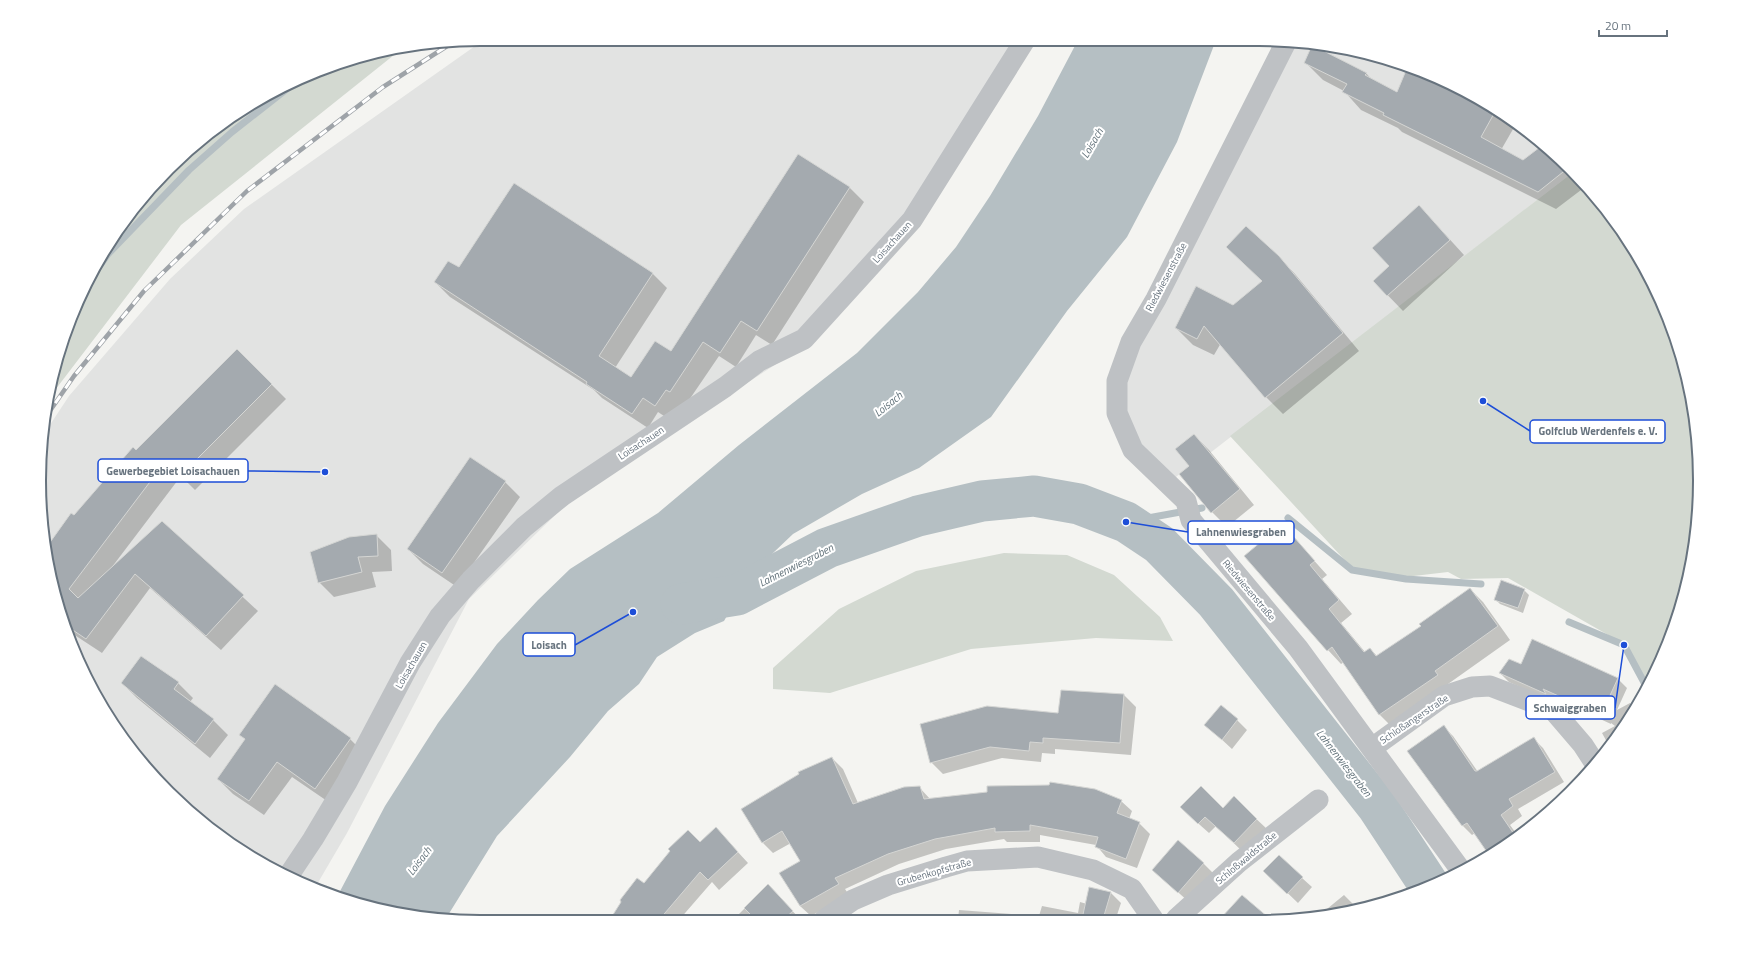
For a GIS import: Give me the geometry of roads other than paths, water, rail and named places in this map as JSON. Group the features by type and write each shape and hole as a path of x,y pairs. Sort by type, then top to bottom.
{"street":[{"name":"Loisachauen","path":"291,872 313,839 347,782 410,663 440,616 471,580 524,527 562,496 725,388 759,361 804,339 912,220 1021,46"},
{"name":"Riedwiesenstraße","path":"1284,47 1159,292 1130,342 1117,380 1117,413 1133,450 1188,510 1298,648 1458,866"},
{"name":"Schloßangerstraße","path":"1372,748 1444,696 1472,687 1490,686 1553,710 1592,759"},
{"name":"Schloßwaldstraße","path":"1180,915 1239,862 1318,800"},
{"name":"Grubenkopfstraße","path":"831,915 853,900 888,885 967,861 1038,857 1093,870 1132,889 1150,915"}],"water":[{"path":"1075,46 1214,46 1177,142 1127,237 1067,311 991,417 919,468 862,494 793,534 750,575 724,621 695,633 657,657 639,684 608,711 570,757 497,836 449,914 396,907 340,892 385,806 438,723 497,644 538,600 570,569 658,513 739,445 857,353 918,292 956,247 990,196 1038,116"}],"waterway":[{"path":"113,249 189,170 232,132 277,97"},
{"name":"Lahnenwiesgraben","path":"681,604 737,595 827,548 918,516 982,501 1034,496 1079,504 1126,522 1159,544 1216,602 1377,806 1427,881"},
{"path":"1126,522 1202,508"},
{"path":"1288,518 1352,570 1406,579 1481,584"},
{"path":"1569,622 1624,645 1644,682"}],"railway":[{"path":"52,407 74,376 144,291 247,191 383,87 444,48"}],"place":[{"name":"Golfclub Werdenfels e. V.","path":"1483,401"},
{"name":"Gewerbegebiet Loisachauen","path":"325,472"},
{"name":"Lahnenwiesgraben","path":"1126,522"},
{"name":"Loisach","path":"633,612"},
{"name":"Schwaiggraben","path":"1624,645"}]}
